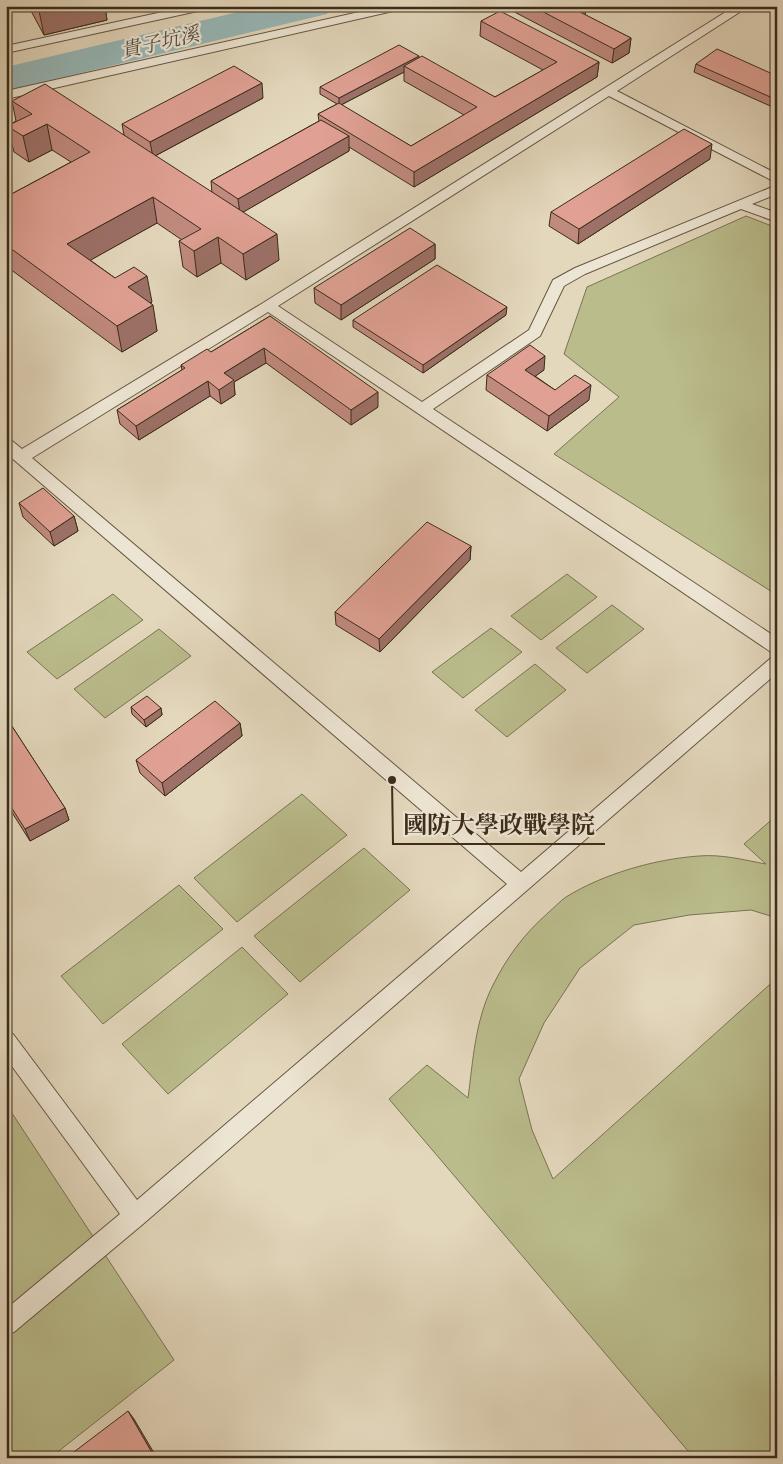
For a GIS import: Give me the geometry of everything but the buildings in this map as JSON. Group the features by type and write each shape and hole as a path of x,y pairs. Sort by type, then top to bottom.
{"lane":[{"path":"6,50 207,6"},
{"path":"6,95 402,6"},
{"path":"21,457 268,306 740,8 736,6"},
{"path":"608,91 777,179"},
{"path":"422,409 535,333 558,283 580,271 777,189"},
{"path":"740,204 777,218"},
{"path":"268,306 777,647"},
{"path":"6,444 521,884"},
{"path":"6,1324 135,1216 777,663"},
{"path":"6,1041 135,1216"}],"green space":[{"path":"746,216 777,228 777,595 554,454 619,397 564,354 587,287"},
{"path":"567,574 597,597 541,640 511,616"},
{"path":"113,594 143,620 57,679 27,652"},
{"path":"612,605 644,629 587,673 556,648"},
{"path":"491,628 522,652 463,698 432,672"},
{"path":"159,629 191,656 105,718 74,689"},
{"path":"535,664 566,690 507,737 475,710"},
{"path":"302,794 347,835 237,922 194,878"},
{"path":"777,815 777,918 751,910 689,915 634,925 580,968 544,1023 519,1079 532,1130 553,1179 777,978 777,1458 694,1458 389,1099 427,1065 468,1098 478,1028 492,987 523,938 564,899 596,881 630,869 665,860 716,856 766,864 744,844"},
{"path":"364,848 410,890 300,982 254,936"},
{"path":"179,885 223,929 103,1024 61,976"},
{"path":"242,947 288,994 168,1094 122,1044"},
{"path":"6,1104 174,1360 50,1458 6,1458"}],"waterway":[{"name":"貴子坑溪","path":"6,79 313,6"}],"place":[{"name":"國防大學政戰學院","path":"392,780"}]}
